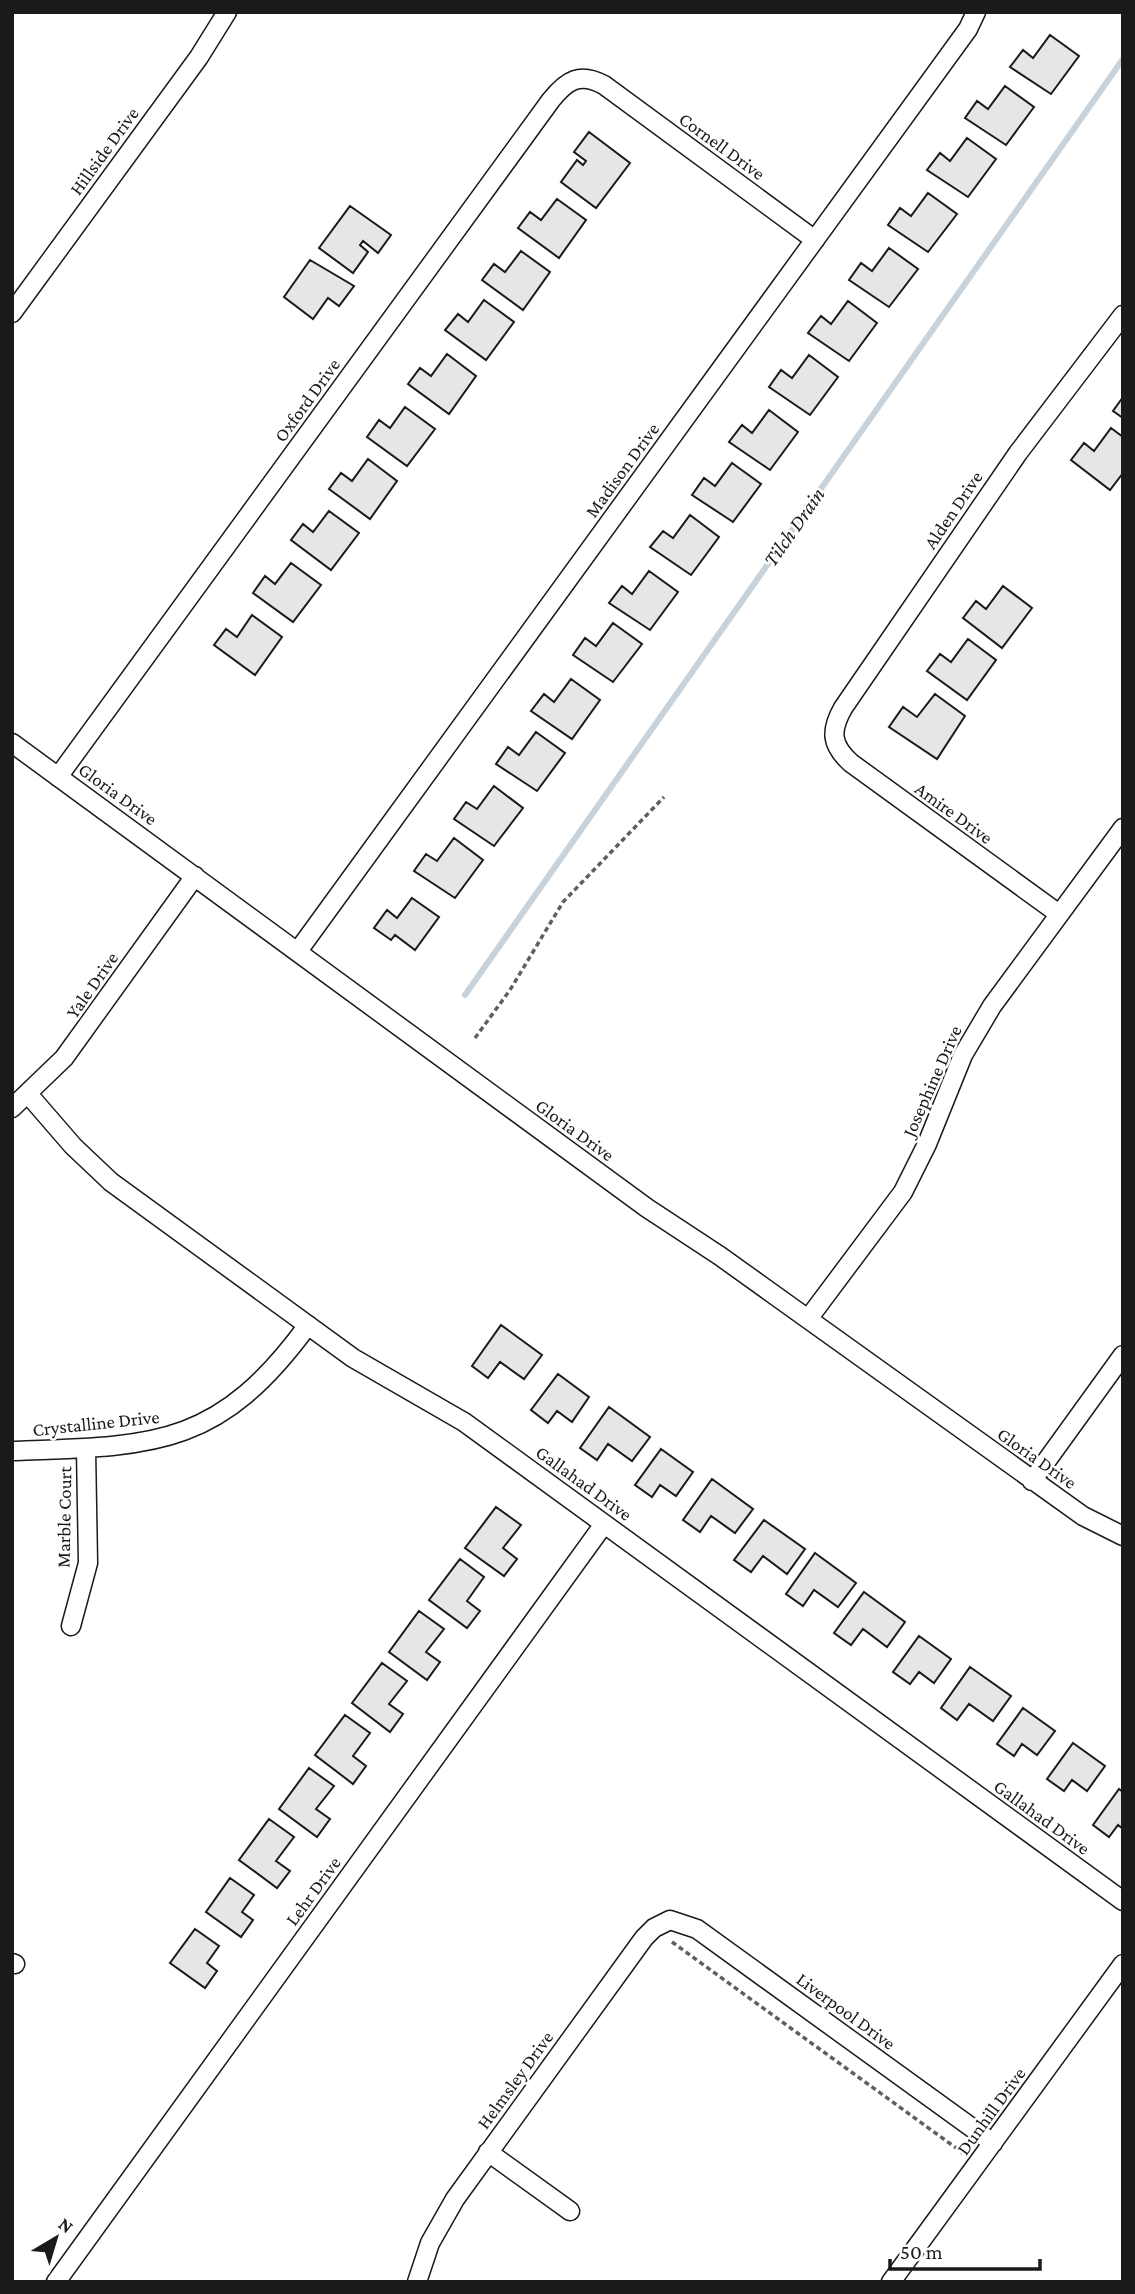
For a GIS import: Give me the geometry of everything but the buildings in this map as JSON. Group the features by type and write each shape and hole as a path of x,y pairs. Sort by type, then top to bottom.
{"street":[{"name":"Hillside Drive","path":"12,313 199,57 227,12"},
{"name":"Madison Drive","path":"298,951 968,29 976,12"},
{"name":"Oxford Drive","path":"58,777 551,100 569,81 579,77 591,78 604,85"},
{"name":"Cornell Drive","path":"604,85 815,240"},
{"name":"Alden Drive","path":"833,738 835,721 850,697 1018,453 1123,315"},
{"name":"Amire Drive","path":"833,738 841,754 850,763 1059,914"},
{"name":"Gloria Drive","path":"12,743 646,1208 720,1256 1032,1481 1083,1516 1123,1536"},
{"name":"Josephine Drive","path":"808,1320 903,1192 927,1144 963,1055 992,1006 1123,828"},
{"name":"Yale Drive","path":"12,1108 64,1058 83,1034 195,876"},
{"name":"Gallahad Drive","path":"28,1094 73,1146 111,1182 374,1371 464,1422 1123,1901"},
{"name":"Crystalline Drive","path":"12,1451 86,1449 166,1437 189,1430 230,1409 266,1379 308,1325"},
{"path":"1032,1481 1123,1355"},
{"name":"Marble Court","path":"71,1626 88,1563 86,1449"},
{"name":"Lehr Drive","path":"56,2282 604,1524"},
{"name":"Liverpool Drive","path":"670,1920 697,1929 993,2143"},
{"name":"Helmsley Drive","path":"417,2282 440,2221 488,2152 644,1938 654,1928 670,1920"},
{"name":"Dunhill Drive","path":"891,2282 1123,1964"},
{"path":"488,2152 570,2211"}],"path":[{"path":"475,1038 510,990 563,902 664,797"},
{"path":"671,1940 966,2156"}],"waterway":[{"name":"Tilch Drain","path":"465,995 1123,59"}]}
